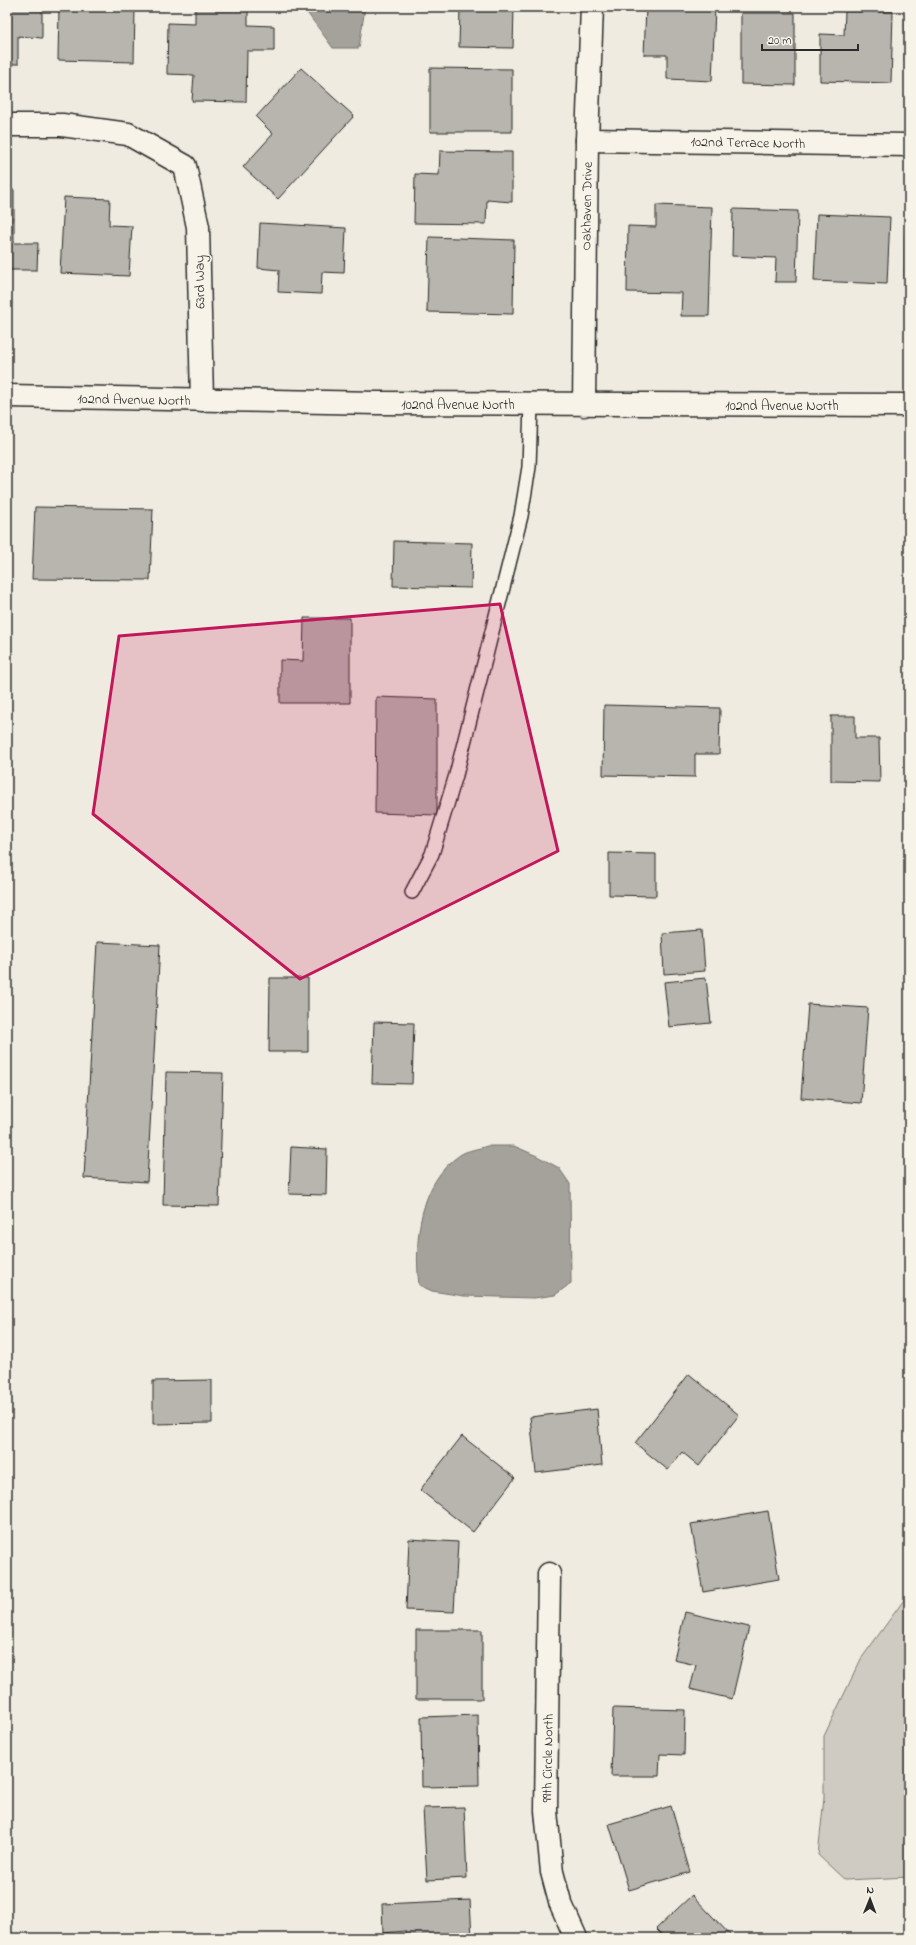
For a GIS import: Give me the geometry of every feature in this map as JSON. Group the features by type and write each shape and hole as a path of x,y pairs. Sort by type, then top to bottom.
{"street":[{"name":"Oakhaven Drive","path":"584,405 587,140 592,7"},
{"name":"63rd Way","path":"7,125 62,125 128,134 185,166 198,227 202,400"},
{"name":"102nd Terrace North","path":"587,140 909,145"},
{"name":"102nd Avenue North","path":"7,396 584,405 909,405"},
{"name":"99th Circle North","path":"550,1574 546,1811 552,1872 560,1902 576,1938"}],"lane":[{"path":"412,892 432,854 456,775 521,516 529,467 531,404"}],"highlighted area":[{"path":"500,604 558,851 300,979 93,814 119,636"}],"shaded area":[{"path":"303,7 365,7 359,48 333,48"},
{"path":"487,1146 514,1146 537,1156 559,1168 570,1184 571,1283 555,1295 534,1298 464,1296 432,1291 419,1285 419,1232 422,1214 428,1196 446,1167 460,1155"},
{"path":"909,1593 909,1877 845,1880 818,1855 824,1798 824,1736 861,1659"}],"building":[{"path":"7,7 42,7 42,38 18,36 18,64 7,64"},
{"path":"59,7 135,8 134,62 58,60"},
{"path":"195,7 248,7 248,25 274,26 274,51 247,51 246,102 192,101 194,75 167,74 168,23 195,24"},
{"path":"460,7 514,7 513,48 459,47"},
{"path":"646,7 715,7 712,81 667,79 667,55 644,55"},
{"path":"845,11 893,12 891,83 820,81 820,34 844,35"},
{"path":"741,13 795,13 795,85 741,84"},
{"path":"906,13 909,13 909,62 905,62"},
{"path":"301,68 354,116 278,199 243,167 273,134 256,117"},
{"path":"430,68 512,69 512,132 430,132"},
{"path":"440,151 512,152 512,202 487,200 486,224 414,223 415,174 439,175"},
{"path":"7,190 14,190 14,243 38,243 37,270 7,270"},
{"path":"64,197 110,199 109,225 132,226 129,276 60,273"},
{"path":"656,205 712,207 709,316 681,316 682,293 627,292 628,226 656,227"},
{"path":"733,209 798,211 796,282 775,282 776,258 732,256"},
{"path":"817,214 890,217 887,284 814,281"},
{"path":"260,223 346,228 344,273 322,272 321,294 278,292 279,270 258,268"},
{"path":"905,234 909,234 909,298 904,298"},
{"path":"429,237 514,240 513,314 427,312"},
{"path":"35,507 153,509 150,580 32,579"},
{"path":"394,541 472,543 471,588 393,586"},
{"path":"304,618 350,618 350,703 280,703 280,660 303,661"},
{"path":"376,697 437,699 437,815 375,813"},
{"path":"604,705 720,708 719,754 695,754 695,777 603,775"},
{"path":"831,716 855,716 855,738 879,738 880,782 831,781"},
{"path":"609,853 656,854 656,896 609,895"},
{"path":"702,930 705,971 664,974 662,933"},
{"path":"97,942 160,945 147,1182 84,1178"},
{"path":"270,978 308,978 308,1052 269,1052"},
{"path":"706,978 711,1023 669,1027 664,982"},
{"path":"808,1004 868,1008 861,1103 801,1098"},
{"path":"374,1022 414,1023 412,1084 372,1083"},
{"path":"166,1072 223,1073 219,1206 163,1205"},
{"path":"291,1147 327,1149 326,1195 289,1194"},
{"path":"689,1374 739,1415 699,1466 682,1452 668,1470 635,1443"},
{"path":"212,1380 212,1423 153,1424 153,1381"},
{"path":"597,1409 602,1465 536,1473 530,1417"},
{"path":"462,1436 515,1478 473,1532 420,1490"},
{"path":"768,1511 779,1579 703,1592 691,1524"},
{"path":"409,1539 458,1542 454,1612 406,1610"},
{"path":"685,1612 749,1627 732,1699 690,1689 696,1665 674,1660"},
{"path":"416,1630 482,1630 482,1699 416,1699"},
{"path":"613,1708 685,1710 684,1755 660,1754 659,1776 611,1776"},
{"path":"478,1715 479,1786 422,1787 421,1717"},
{"path":"671,1806 690,1872 629,1890 609,1824"},
{"path":"464,1807 467,1878 427,1880 423,1808"},
{"path":"692,1895 733,1938 665,1938 656,1929"},
{"path":"470,1900 472,1938 406,1938 405,1931 383,1933 382,1904"},
{"path":"842,1935 909,1936 909,1938 842,1938"}]}
